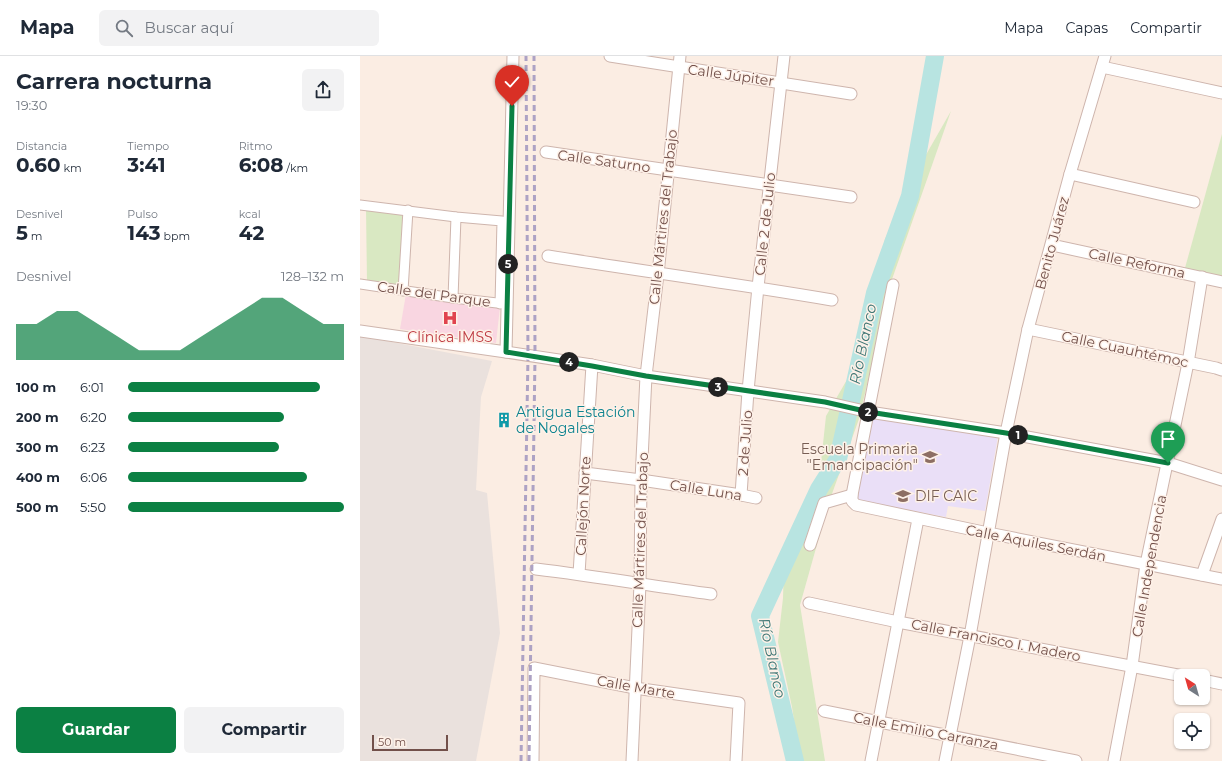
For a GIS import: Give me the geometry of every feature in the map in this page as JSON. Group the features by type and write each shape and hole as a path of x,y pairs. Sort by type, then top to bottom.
{"street":[{"path":"504,304 513,56"},
{"name":"Calle Júpiter","path":"610,56 851,94"},
{"name":"Calle Mártires del Trabajo","path":"632,761 640,584 646,376 680,56"},
{"name":"Calle 2 de Julio","path":"748,391 784,56"},
{"path":"1104,61 1222,93"},
{"name":"Benito Juárez","path":"945,761 970,636 1006,433 1028,329 1070,174 1104,61"},
{"name":"Calle Saturno","path":"546,152 851,197"},
{"path":"1070,174 1194,202"},
{"path":"360,205 502,221 506,352"},
{"path":"403,290 408,210"},
{"path":"453,298 456,217"},
{"name":"Calle Reforma","path":"1052,245 1222,282"},
{"path":"548,256 658,274 758,287 832,300"},
{"name":"Calle Independencia","path":"1114,761 1132,666 1146,564 1188,363 1202,277"},
{"name":"Calle del Parque","path":"360,284 504,304"},
{"path":"810,545 824,503 852,498 864,411 893,285"},
{"name":"Calle Cuauhtémoc","path":"1028,329 1222,370"},
{"path":"360,332 506,352 646,376 825,402 864,411 1006,433 1168,463 1222,480"},
{"name":"Callejón Norte","path":"579,574 592,366"},
{"name":"2 de Julio","path":"741,495 748,391"},
{"name":"Calle Luna","path":"585,473 642,480 756,498"},
{"name":"Calle Aquiles Serdán","path":"852,498 856,505 918,519 1222,579"},
{"path":"871,761 918,519"},
{"path":"1202,575 1221,523"},
{"path":"536,569 711,594"},
{"name":"Calle Francisco I. Madero","path":"809,603 898,622 1174,674"},
{"name":"Calle Marte","path":"533,761 534,668 635,688 739,703 736,761"},
{"path":"1210,681 1222,684"},
{"name":"Calle Emilio Carranza","path":"824,711 1076,761"}],"shaded area":[{"name":"Clínica IMSS","path":"406,294 500,307 496,343 400,329"},
{"path":"360,336 492,361 481,397 476,490 487,493 500,633 476,761 360,761"},
{"name":"Escuela Primaria \"Emancipación\"","path":"873,418 998,436 985,511 948,506 946,517 856,500"}],"green space":[{"path":"951,111 890,285 859,419 829,502 800,605 825,761 800,761 792,707 778,642 783,598 784,563 818,490 826,416 852,371 885,239 919,167"},
{"path":"1222,134 1222,277 1185,268"},
{"path":"366,208 404,212 400,286 367,282"}],"waterway":[{"name":"Río Blanco","path":"795,761 760,616 819,489 838,459 875,293 910,196 935,56"}],"railway":[{"path":"521,761 528,356 526,56"},
{"path":"529,761 535,357 534,56"}],"place":[{"name":"Clínica IMSS","path":"450,318"},
{"name":"Antigua Estación de Nogales","path":"504,420"},
{"name":"Escuela Primaria \"Emancipación\"","path":"930,457"},
{"name":"DIF CAIC","path":"903,496"}],"route":[{"path":"512,106 506,352 646,376 825,402 869,412 1006,433 1168,463"}]}
